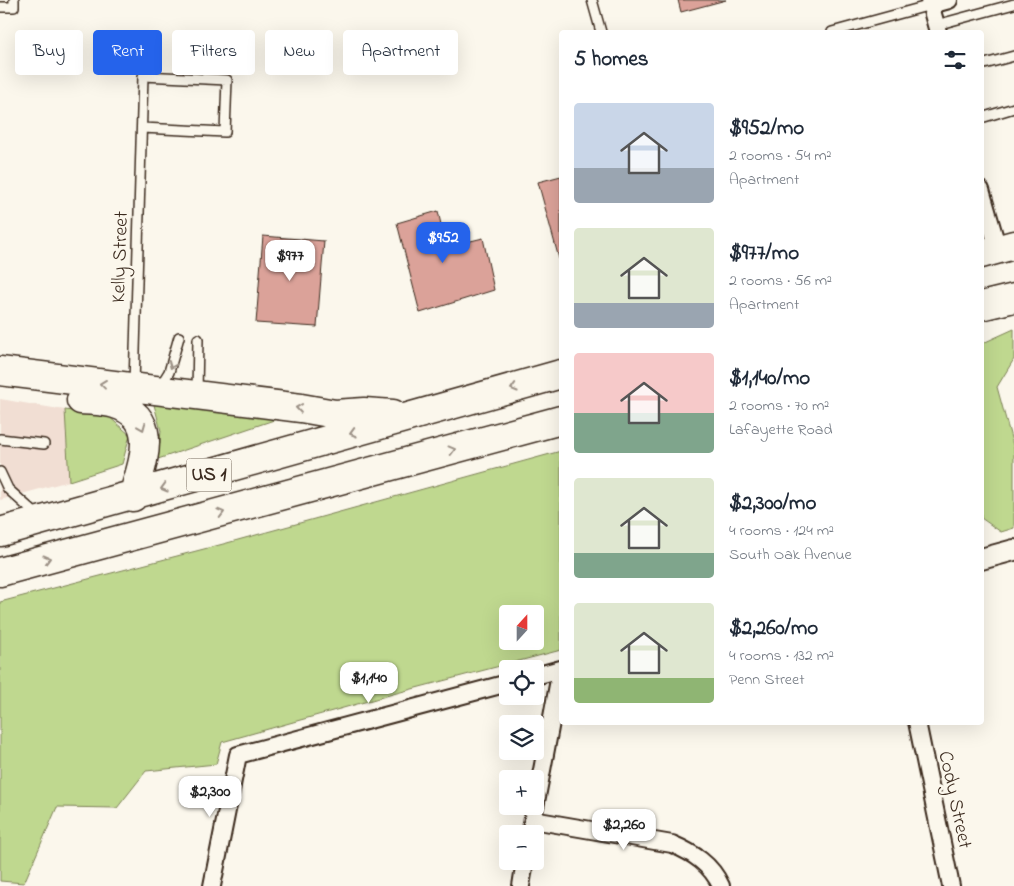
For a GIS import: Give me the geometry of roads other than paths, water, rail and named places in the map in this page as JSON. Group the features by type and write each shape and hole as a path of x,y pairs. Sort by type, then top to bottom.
{"highway":[{"path":"984,305 1014,298"},
{"path":"0,371 335,414 364,412 417,415"},
{"name":"US 1","path":"0,532 133,497 559,375"},
{"path":"0,388 115,404 134,413 144,428 146,442 133,497"},
{"name":"US 1","path":"0,572 559,421"}],"street":[{"path":"937,29 930,2 948,0"},
{"path":"984,200 998,249"},
{"path":"984,558 1014,550"},
{"path":"544,674 559,670"},
{"path":"531,825 559,680"},
{"path":"212,886 238,755 499,685"},
{"name":"Cody Street","path":"918,725 950,886"},
{"path":"544,829 672,844 691,852 707,866 721,886"},
{"path":"521,886 524,870"}],"lane":[{"path":"0,7 14,7 14,0"},
{"path":"592,0 600,30"},
{"path":"839,30 930,2"},
{"path":"937,29 1014,4"},
{"path":"984,64 1014,56"},
{"name":"Kelly Street","path":"142,128 225,132 227,80 144,76 142,128 146,389"},
{"path":"984,117 1014,108"},
{"path":"146,389 169,372 179,337"},
{"path":"197,395 198,339"},
{"path":"0,439 44,444"},
{"path":"0,472 8,489 44,521"}]}
